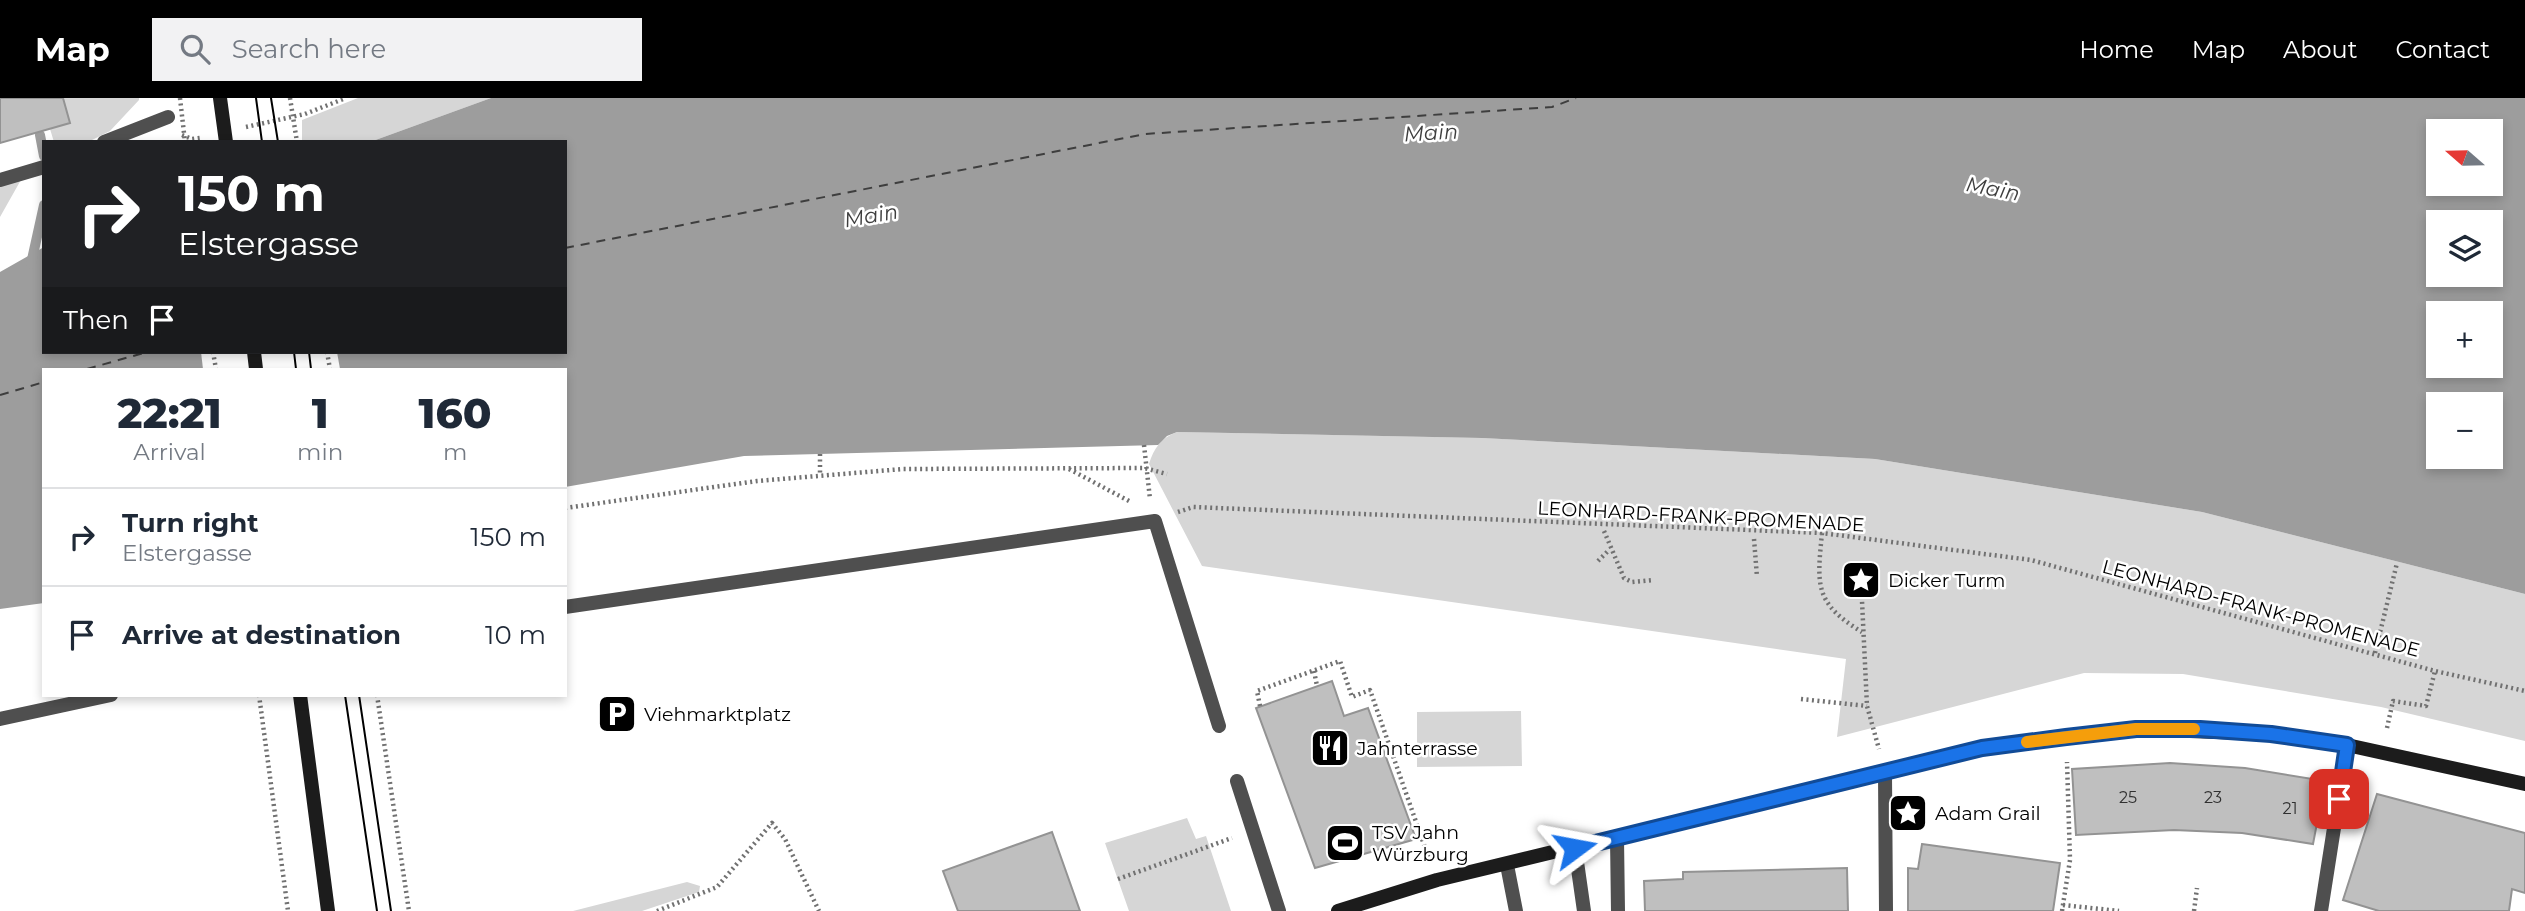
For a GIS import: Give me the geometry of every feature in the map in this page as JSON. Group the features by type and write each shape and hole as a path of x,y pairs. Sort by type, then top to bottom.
{"main road":[{"path":"220,98 226,140"},
{"path":"300,697 328,911"},
{"path":"1338,911 1437,880 1885,774 1982,748 2136,729 2200,729 2271,734 2347,745 2525,784"}],"street":[{"path":"109,140 168,117"},
{"path":"0,180 42,168"},
{"path":"567,607 1155,521 1219,726"},
{"path":"0,719 102,697"},
{"path":"2321,911 2347,745"},
{"path":"1885,774 1886,911"},
{"path":"1237,781 1279,911"},
{"path":"1617,838 1618,911"},
{"path":"1575,848 1584,911"},
{"path":"1507,865 1516,911"}],"path":[{"path":"180,98 186,140"},
{"path":"290,98 297,140"},
{"path":"1144,445 1144,468"},
{"path":"820,454 820,476"},
{"path":"1068,468 1122,495 1155,521"},
{"path":"567,508 757,481 903,469 1144,468 1167,474"},
{"name":"LEONHARD-FRANK-PROMENADE","path":"1193,507 1822,533 2031,560 2435,671 2525,691"},
{"path":"1604,531 1609,551 1624,578 1632,582 1653,580"},
{"path":"1822,533 1818,582 1835,616 1863,633"},
{"path":"1754,539 1757,576"},
{"path":"1598,561 1609,551"},
{"path":"2375,653 2398,563"},
{"path":"1861,580 1867,706 1885,774"},
{"path":"1260,706 1257,691 1340,661 1352,697 1370,691 1437,880"},
{"path":"1314,671 1317,686"},
{"path":"2393,701 2426,706 2435,671"},
{"path":"259,697 288,911"},
{"path":"377,697 409,911"},
{"path":"1801,699 1867,706"},
{"path":"2066,737 2070,860 2063,908 2119,911"},
{"path":"657,911 717,887 772,823 785,839 819,911"},
{"path":"1118,879 1254,830"},
{"path":"2194,911 2197,888"}],"shaded area":[{"path":"63,98 139,98 110,131 92,140 53,140 50,129 70,123"},
{"path":"358,98 491,98 376,140 302,140 302,120"},
{"path":"22,178 0,217 0,186"},
{"path":"1177,432 1482,438 1875,459 2202,512 2525,594 2525,741 2381,707 2183,674 2084,673 1837,737 1846,659 1202,566 1149,464 1159,444"},
{"path":"1521,711 1522,766 1417,767 1417,712"},
{"path":"1187,818 1196,839 1206,836 1231,911 1129,911 1105,843"},
{"path":"687,882 700,886 699,892 642,911 573,911"}],"water":[{"name":"Main","path":"491,98 2525,98 2525,594 2202,512 1875,459 1482,438 1177,432 1167,436 1158,445 744,456 567,487 567,368 42,368 42,603 0,609 0,272 42,248 42,354 567,354 567,140 376,140"}],"pier":[{"path":"201,354 337,354 340,368 203,368"}],"building":[{"path":"0,98 63,98 70,123 0,143"},
{"path":"1332,681 1344,716 1368,708 1416,839 1315,868 1256,708"},
{"path":"2170,763 2245,768 2325,781 2313,844 2242,833 2174,830 2076,835 2072,769"},
{"path":"2377,794 2525,833 2525,893 2512,889 2509,911 2379,911 2343,900"},
{"path":"1052,832 1080,911 958,911 943,871"},
{"path":"1922,844 2060,863 2053,911 1908,911 1908,868 1918,869"},
{"path":"1847,868 1848,911 1645,911 1644,881 1683,879 1683,872"}],"waterway":[{"path":"40,135 42,146"},
{"path":"31,264 42,214"}],"ferry route":[{"path":"567,248 1145,134 1552,107 1576,98"},
{"path":"91,368 140,354"},
{"path":"0,395 42,383"}],"tram line":[{"path":"256,98 262,140"},
{"path":"271,98 278,140"},
{"path":"294,354 296,368"},
{"path":"309,354 311,368"},
{"path":"345,697 377,911"},
{"path":"359,697 391,911"}],"slow traffic":[{"path":"2027,742 2136,729 2194,729"}],"place":[{"name":"Dicker Turm","path":"1861,580"},
{"name":"Viehmarktplatz","path":"617,714"},
{"name":"Jahnterrasse","path":"1330,748"},
{"name":"Adam Grail","path":"1908,813"},
{"name":"TSV Jahn Würzburg","path":"1345,843"}],"route":[{"path":"1575,848 1885,774 1982,748 2136,729 2200,729 2271,734 2347,745 2339,799"}]}
